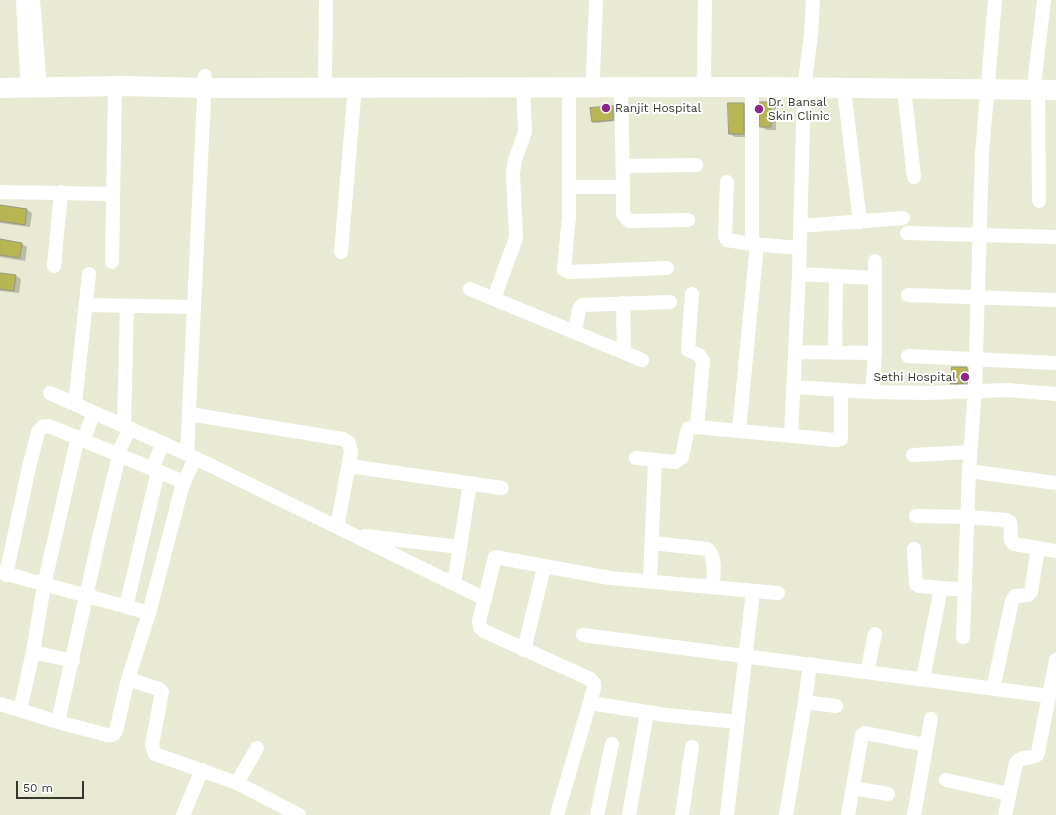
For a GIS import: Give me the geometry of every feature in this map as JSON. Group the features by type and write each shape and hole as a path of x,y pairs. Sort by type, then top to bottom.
{"highway":[{"path":"0,75 354,87 752,87 805,83 844,89 904,89 988,84"},
{"path":"0,88 115,87 325,75 704,76 805,83 988,84 1043,86 1056,78"}],"street":[{"path":"23,0 33,75"},
{"path":"33,75 34,0"},
{"path":"325,75 326,0"},
{"path":"593,76 596,0"},
{"path":"704,76 705,0"},
{"path":"791,434 796,352 805,83 813,0"},
{"path":"963,637 969,471 975,390 974,358 978,235 995,0"},
{"path":"1039,201 1044,0"},
{"path":"0,704 58,722 113,735 116,731 128,679 149,613 191,456 189,414 205,82"},
{"path":"112,262 115,87"},
{"path":"341,252 354,87"},
{"path":"739,430 755,244 752,87"},
{"path":"494,298 516,238 513,173 514,160 525,132 523,88"},
{"path":"568,88 569,223 564,266 566,271 667,268"},
{"path":"621,88 622,187 624,214 629,221 688,220"},
{"path":"844,89 860,222"},
{"path":"904,89 914,177"},
{"path":"622,166 696,165"},
{"path":"727,182 725,236 727,240 800,248"},
{"path":"569,187 622,187"},
{"path":"0,192 113,194"},
{"path":"54,266 61,192"},
{"path":"800,226 903,218"},
{"path":"907,234 1056,237"},
{"path":"872,392 875,261"},
{"path":"75,404 89,274"},
{"path":"799,274 874,278"},
{"path":"835,352 836,276"},
{"path":"470,289 642,360"},
{"path":"692,294 688,346 691,352 699,355 703,361 697,426"},
{"path":"908,295 977,299 1056,300"},
{"path":"575,332 579,309 582,305 670,302"},
{"path":"623,304 624,352"},
{"path":"86,305 194,307"},
{"path":"58,722 73,661 118,455 127,426 127,306"},
{"path":"796,352 874,353"},
{"path":"908,356 1056,363"},
{"path":"794,387 872,392 926,393 1007,390 1056,394"},
{"path":"636,458 675,462 679,460 682,457 686,432 689,428 697,426 791,434 835,440 841,439 841,391"},
{"path":"50,393 164,443 485,599"},
{"path":"20,710 33,652 44,585 80,438 94,412"},
{"path":"189,414 343,439 349,444 350,452 337,527"},
{"path":"149,613 1,573 38,432 42,427 49,426 184,482"},
{"path":"126,607 155,470 164,443"},
{"path":"913,455 970,452"},
{"path":"650,582 655,461"},
{"path":"348,466 502,488"},
{"path":"969,471 1056,482"},
{"path":"454,583 470,483"},
{"path":"916,516 967,517 1010,522 1011,542 1056,551"},
{"path":"353,535 460,547"},
{"path":"652,543 707,548 711,552 713,558 714,587"},
{"path":"993,689 1013,598 1015,596 1028,595 1030,592 1038,548"},
{"path":"914,549 916,584 919,586 964,590"},
{"path":"557,815 590,703 594,683 590,679 484,631 480,627 479,622 495,557 610,578 778,593"},
{"path":"524,650 544,567"},
{"path":"923,679 941,588"},
{"path":"727,815 753,591"},
{"path":"867,672 875,634"},
{"path":"583,635 746,655 1049,696"},
{"path":"33,652 73,661"},
{"path":"1005,815 1018,760 1037,755 1056,660"},
{"path":"786,815 810,664"},
{"path":"128,679 159,689 162,692 152,746 152,750 155,754 237,783 299,815"},
{"path":"805,702 836,706"},
{"path":"590,703 647,713 738,722"},
{"path":"629,815 647,713"},
{"path":"914,815 931,719"},
{"path":"848,815 862,735 868,732 926,745"},
{"path":"597,815 612,744"},
{"path":"682,815 692,747"},
{"path":"237,783 257,748"},
{"path":"183,815 202,770"},
{"path":"946,780 1009,794"},
{"path":"853,788 888,794"}],"building":[{"path":"760,102 771,102 771,127 760,127"},
{"path":"728,103 744,103 744,134 729,134"},
{"path":"613,106 613,120 592,122 590,108"},
{"path":"0,205 27,209 25,225 0,221"},
{"path":"0,239 22,243 20,258 0,255"},
{"path":"0,273 16,275 14,291 0,289"},
{"path":"952,367 967,367 967,383 951,384"}],"place":[{"name":"Ranjit Hospital","path":"606,108"},
{"name":"Dr. Bansal Skin Clinic","path":"759,109"},
{"name":"Sethi Hospital","path":"965,377"}]}
